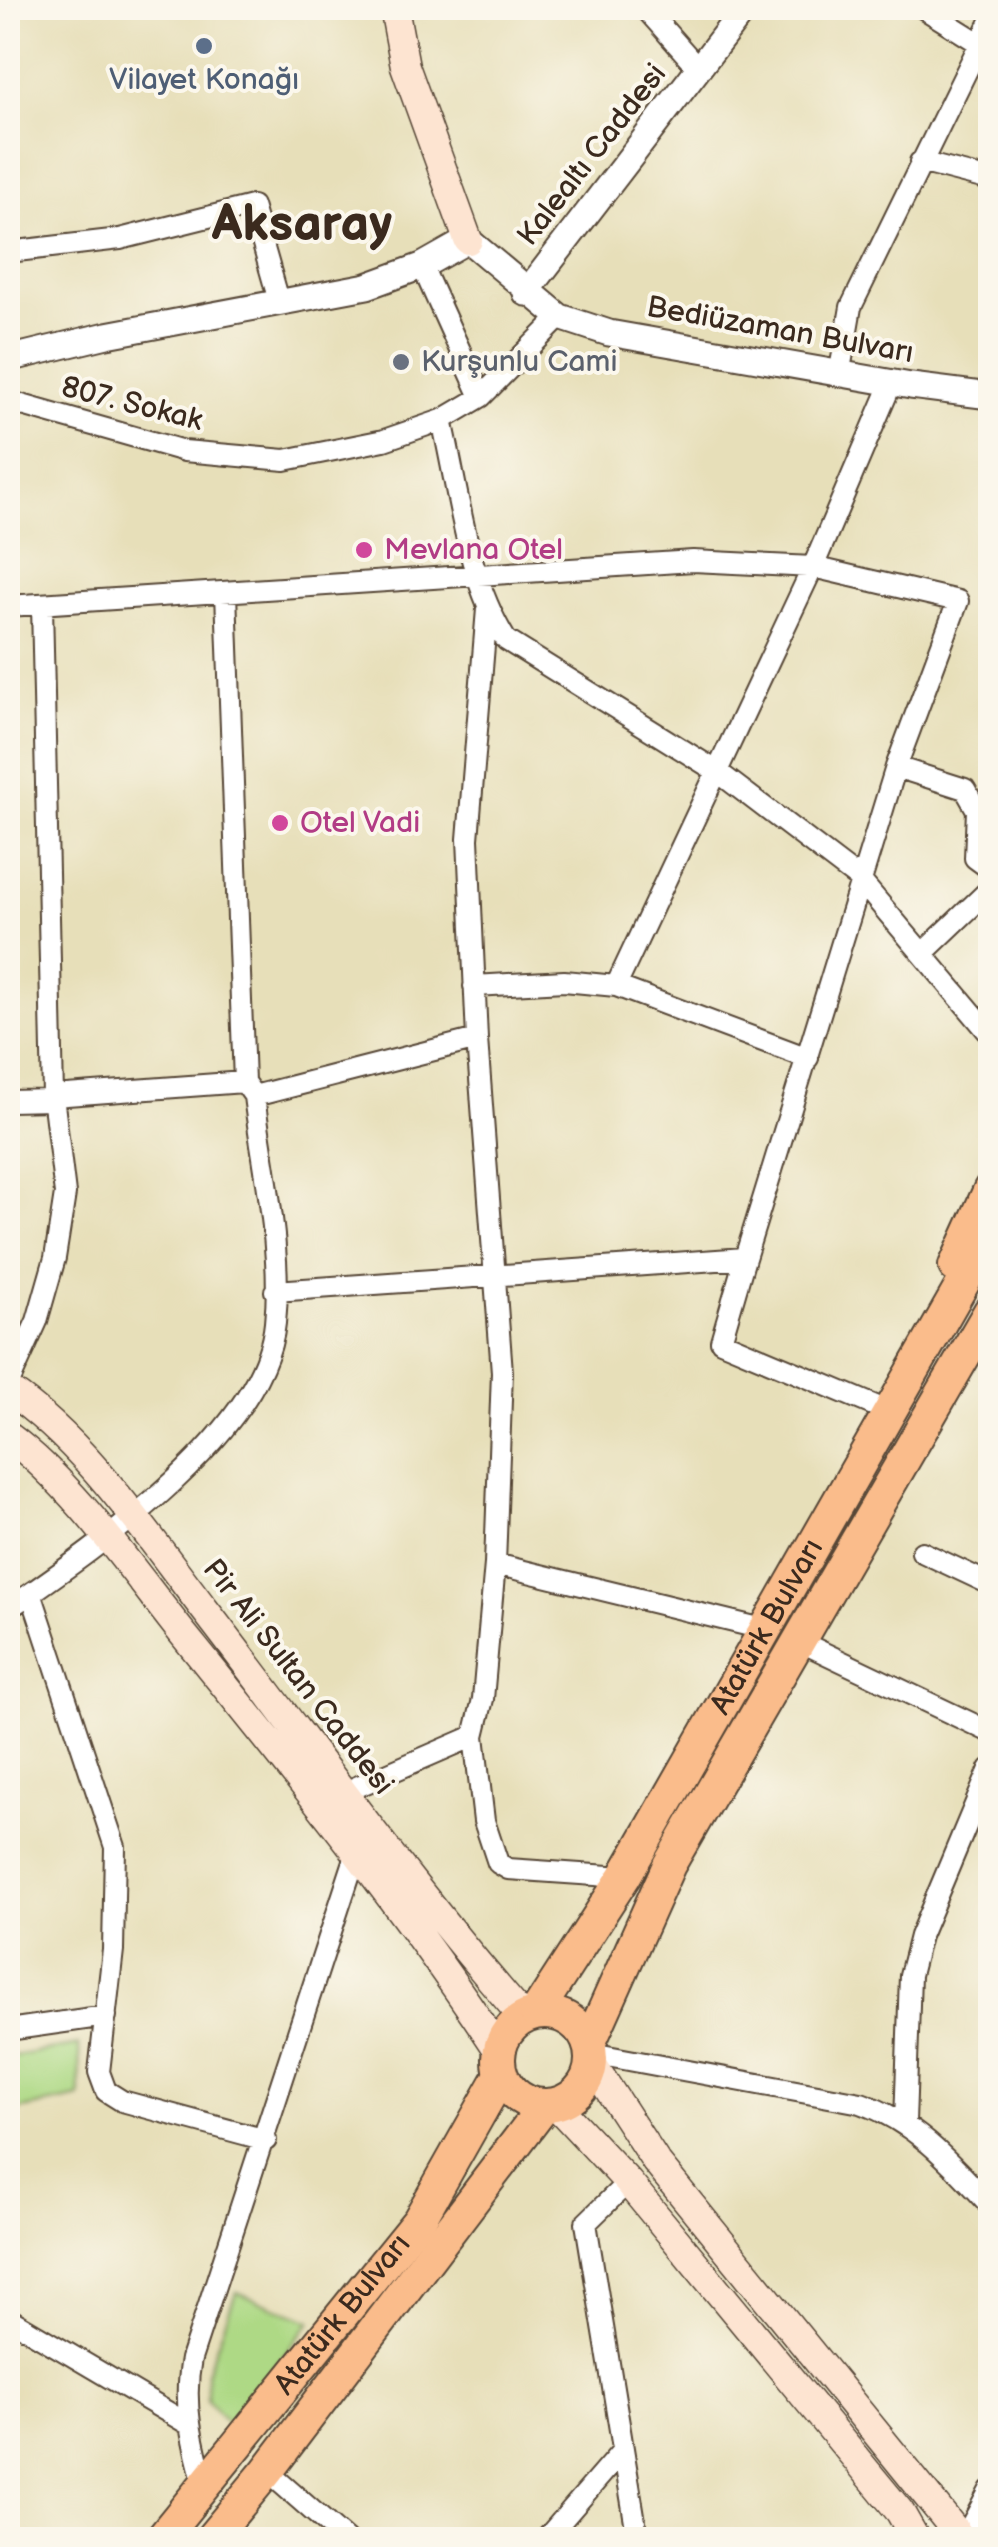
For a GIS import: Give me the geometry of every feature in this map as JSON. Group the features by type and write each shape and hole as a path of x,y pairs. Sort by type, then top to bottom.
{"main road":[{"path":"394,8 405,66 468,240"},
{"path":"910,1382 973,1218 990,1189"},
{"name":"Atatürk Bulvarı","path":"530,2015 624,1877 990,1236"},
{"name":"Atatürk Bulvarı","path":"590,2053 669,1865 990,1311"},
{"path":"940,1403 990,1334"},
{"name":"Pir Ali Sultan Caddesi","path":"8,1388 47,1416 133,1518 334,1800"},
{"path":"8,1436 24,1448 107,1540 368,1844 500,2063 514,2093 550,2104 628,2182 900,2512 916,2540 932,2529 963,2535"},
{"name":"Pir Ali Sultan Caddesi","path":"368,1844 530,2015"},
{"path":"500,2063 508,2031 530,2015 555,2014 572,2021 656,2162 963,2535"},
{"path":"550,2104 580,2089 590,2053"},
{"name":"Atatürk Bulvarı","path":"160,2540 420,2220 500,2063"},
{"name":"Atatürk Bulvarı","path":"210,2540 550,2104"}],"street":[{"path":"644,8 700,69"},
{"name":"Kalealtı Caddesi","path":"526,293 745,8"},
{"path":"923,8 979,43"},
{"path":"840,370 851,307 990,23"},
{"path":"920,162 990,180"},
{"path":"8,252 120,239 252,206 279,301"},
{"path":"8,359 366,286 422,266 468,240"},
{"name":"Bediüzaman Bulvarı","path":"468,240 526,293 560,317 610,333 990,396"},
{"path":"422,266 481,397"},
{"name":"807. Sokak","path":"8,400 184,451 285,460 384,440 442,420 481,397 560,317"},
{"path":"8,344 46,350"},
{"path":"616,986 813,567 892,382"},
{"path":"442,420 487,609 506,640 718,772 860,880 990,1034"},
{"path":"8,606 693,561 813,567 958,601 896,767 721,1341 892,1413"},
{"path":"8,1609 133,1518 240,1410 265,1368 275,1324 275,1290 249,1089 226,593"},
{"path":"8,1388 37,1321 55,1258 65,1194 53,1098 42,605"},
{"path":"487,609 468,839 477,1038 502,1372 495,1564 482,1699 474,1736 484,1821 498,1863 508,1869 624,1877"},
{"path":"896,767 965,790 976,810 975,858 990,869"},
{"path":"924,952 990,889"},
{"path":"474,986 564,981 616,986 808,1058"},
{"path":"8,1101 249,1089 477,1038"},
{"path":"275,1290 493,1272 581,1272 745,1258"},
{"path":"922,1552 990,1584"},
{"path":"495,1564 767,1630"},
{"path":"31,1593 116,1848 118,1883 99,2072 106,2091 122,2100 266,2140"},
{"path":"801,1642 990,1732"},
{"path":"334,1800 474,1736"},
{"path":"905,2123 910,1975 916,1949 990,1770"},
{"path":"205,2488 188,2424 185,2389 191,2359 368,1844"},
{"path":"8,2030 106,2016"},
{"path":"590,2053 861,2103 905,2123 946,2157 990,2205"},
{"path":"628,2182 586,2223 638,2540"},
{"path":"8,2318 188,2424"},
{"path":"545,2540 622,2451"},
{"path":"267,2471 346,2540"},
{"path":"963,2535 990,2490"}],"green space":[{"path":"79,2045 80,2097 8,2112 8,2057"},
{"path":"236,2292 311,2321 229,2425 207,2400 207,2373"}],"place":[{"name":"Vilayet Konağı","path":"204,46"},
{"name":"Kurşunlu Cami","path":"401,362"},
{"name":"Mevlana Otel","path":"364,550"},
{"name":"Otel Vadi","path":"280,823"}],"district":[{"name":"Aksaray","path":"302,225"}]}
